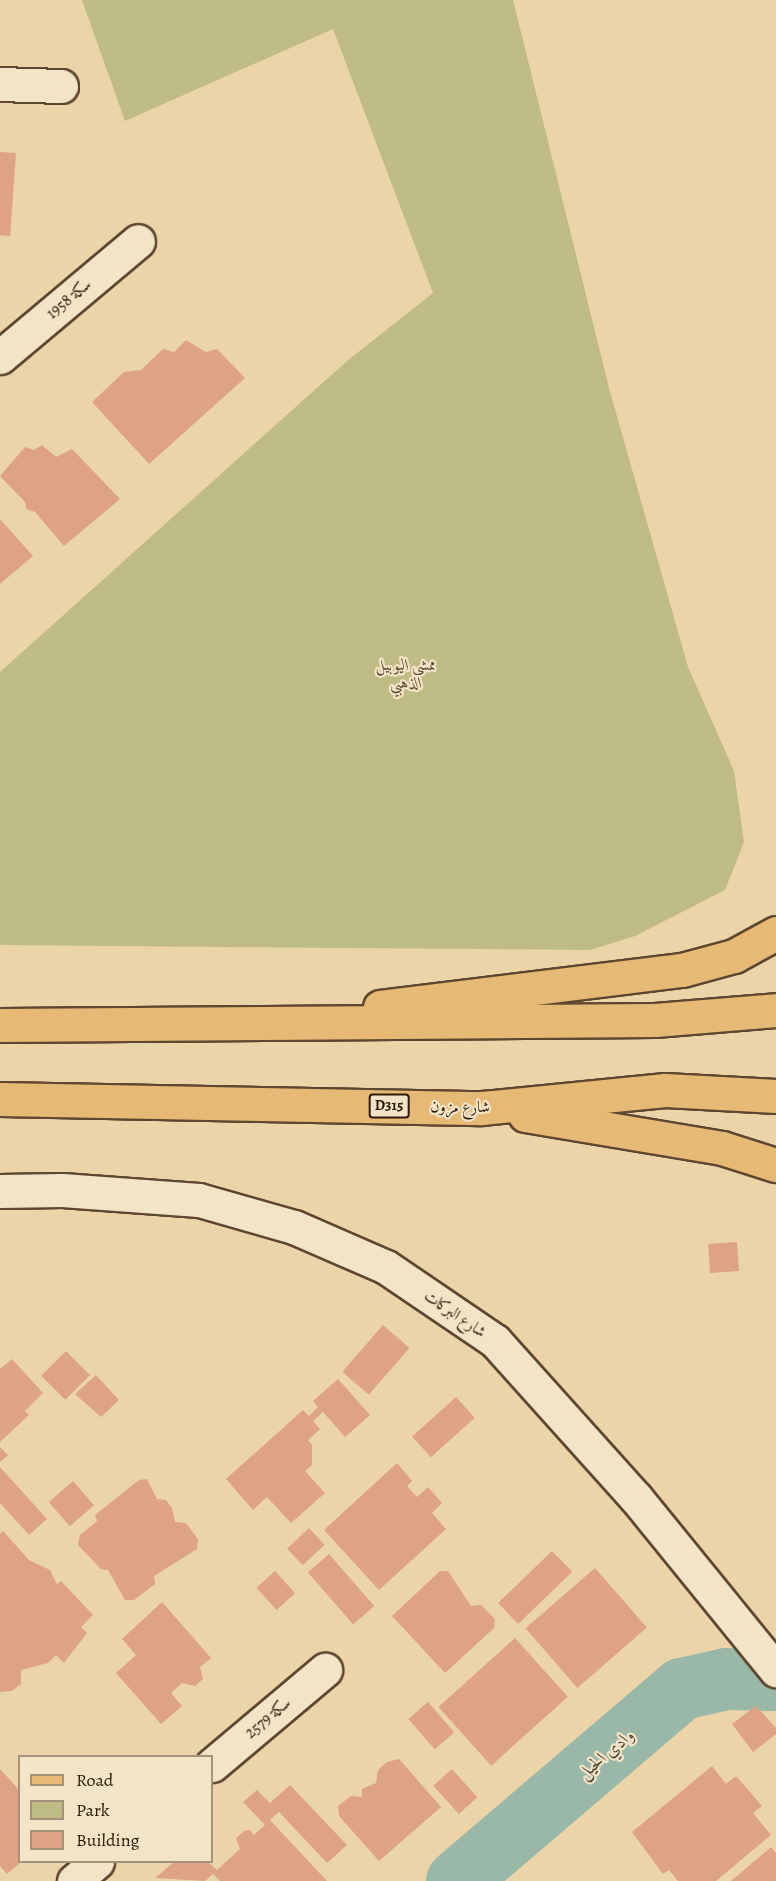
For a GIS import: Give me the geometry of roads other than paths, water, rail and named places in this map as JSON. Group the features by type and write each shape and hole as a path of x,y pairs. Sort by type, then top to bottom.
{"main road":[{"path":"307,1023 401,1002 682,970 734,956 776,933"},
{"path":"0,1025 655,1020 776,1010"},
{"name":"شارع مزون","path":"0,1099 482,1108 665,1090 776,1096"},
{"path":"482,1108 722,1148 776,1165"}],"street":[{"path":"0,84 61,86"},
{"name":"سكة 1958","path":"0,357 138,242"},
{"name":"شارع البركات","path":"0,1191 62,1190 199,1200 294,1227 386,1267 495,1341 636,1498 776,1670"},
{"name":"سكة 2579","path":"213,1764 325,1670"},
{"path":"74,1881 96,1863"}],"waterway":[{"name":"وادي الحيل","path":"457,1881 682,1689 727,1679 776,1680"}],"park label":[{"name":"ممشى اليوبيل الذهبي","path":"406,674"}]}
